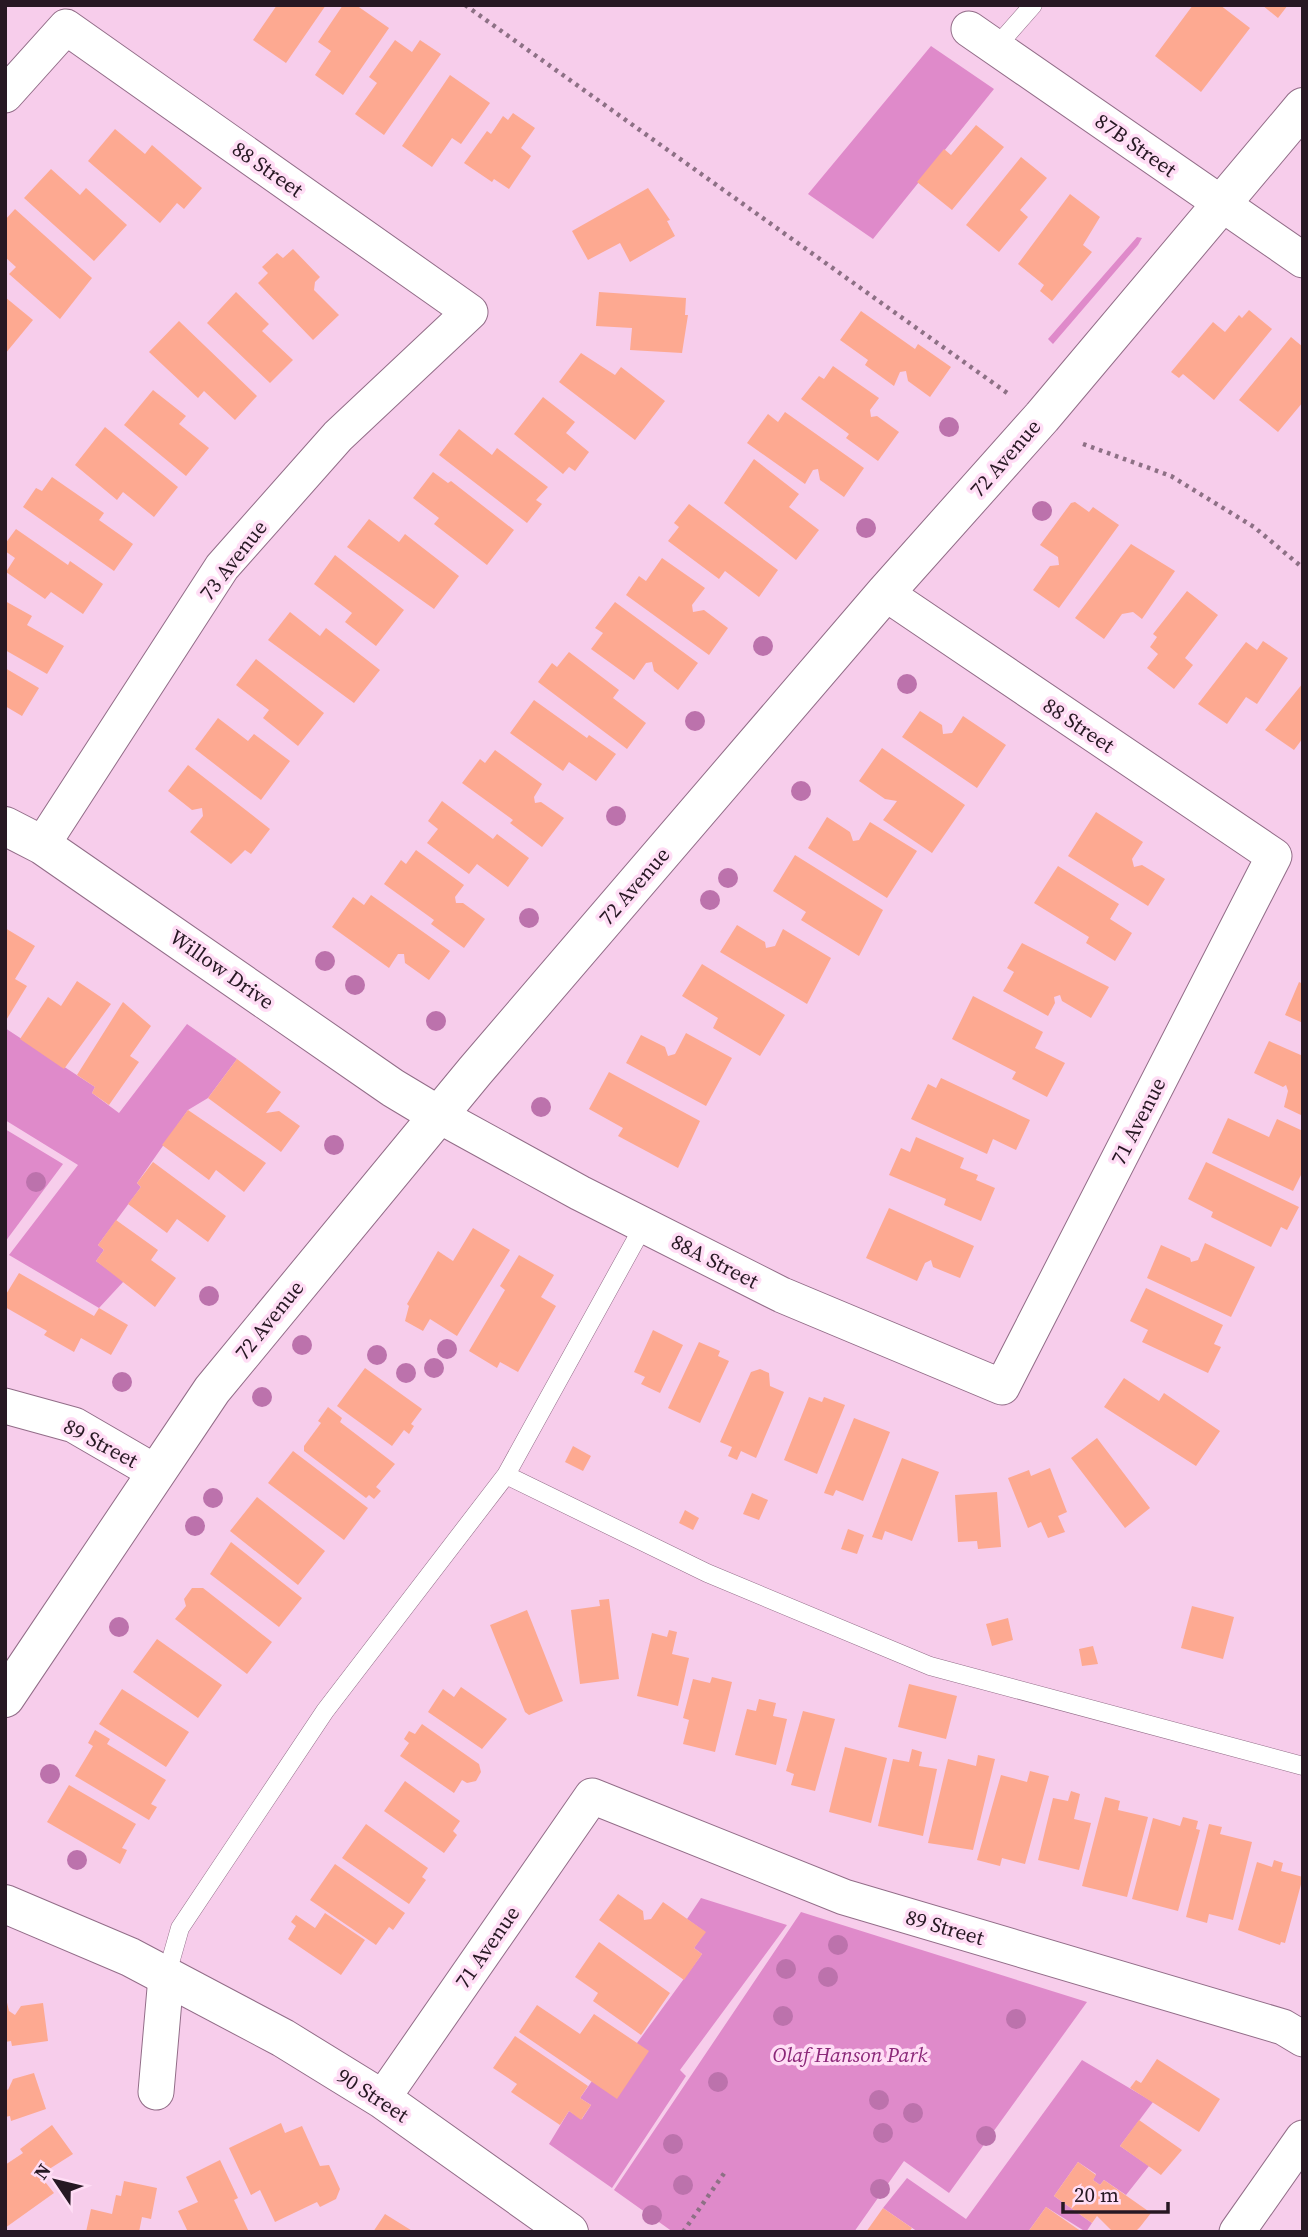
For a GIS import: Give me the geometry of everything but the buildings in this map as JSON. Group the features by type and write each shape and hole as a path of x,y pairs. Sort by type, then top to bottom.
{"street":[{"name":"88 Street","path":"5,95 66,26 470,312"},
{"name":"87B Street","path":"983,38 1303,260"},
{"name":"72 Avenue","path":"5,1698 201,1403 438,1115 885,593 1042,417 1303,107"},
{"name":"73 Avenue","path":"41,845 222,567 338,436 470,312"},
{"name":"88 Street","path":"885,593 1274,856"},
{"name":"Willow Drive","path":"5,826 41,845 393,1088 438,1115"},
{"name":"71 Avenue","path":"1002,1387 1274,856"},
{"name":"88A Street","path":"438,1115 644,1225 782,1294 1002,1387"},
{"name":"89 Street","path":"5,1406 74,1425 155,1472"},
{"name":"71 Avenue","path":"382,2099 592,1796"},
{"name":"89 Street","path":"592,1796 844,1897 1283,2027 1303,2039"},
{"name":"90 Street","path":"5,1904 130,1957 283,2038 382,2099 569,2232"},
{"path":"156,2092 166,1977"},
{"path":"1237,2232 1303,2138"}],"lane":[{"path":"983,38 1033,5"},
{"path":"166,1977 180,1928 325,1711 506,1475 644,1225"},
{"path":"506,1475 707,1573 930,1666 1303,1766"}],"path":[{"path":"465,5 1010,395"},
{"path":"1083,444 1171,476 1254,527 1303,568"},
{"path":"683,2232 725,2172"}],"green space":[{"path":"931,46 994,89 873,239 808,194"},
{"path":"1137,237 1142,238 1138,245 1053,344 1048,339"},
{"path":"187,1024 237,1059 208,1098 188,1110 137,1183 141,1187 98,1245 104,1250 96,1261 124,1281 99,1308 9,1255 78,1165 5,1120 5,1028 95,1087 92,1093 119,1113"},
{"path":"5,1129 63,1164 5,1242"},
{"path":"701,1898 787,1925 680,2070 686,2076 612,2188 549,2144 569,2111 582,2119 591,2105 580,2098 592,2081 637,2043 702,1954 694,1948 705,1932 687,1919"},
{"name":"Olaf Hanson Park","path":"801,1912 1087,2002 949,2193 904,2161 854,2232 673,2232 614,2190"},
{"path":"1082,2060 1153,2102 1120,2146 1149,2166 1126,2195 1104,2180 1100,2185 1093,2180 1096,2174 1078,2162 1054,2196 1092,2223 1086,2232 1046,2207 1028,2232 918,2232 883,2208 907,2178 966,2219"}]}
